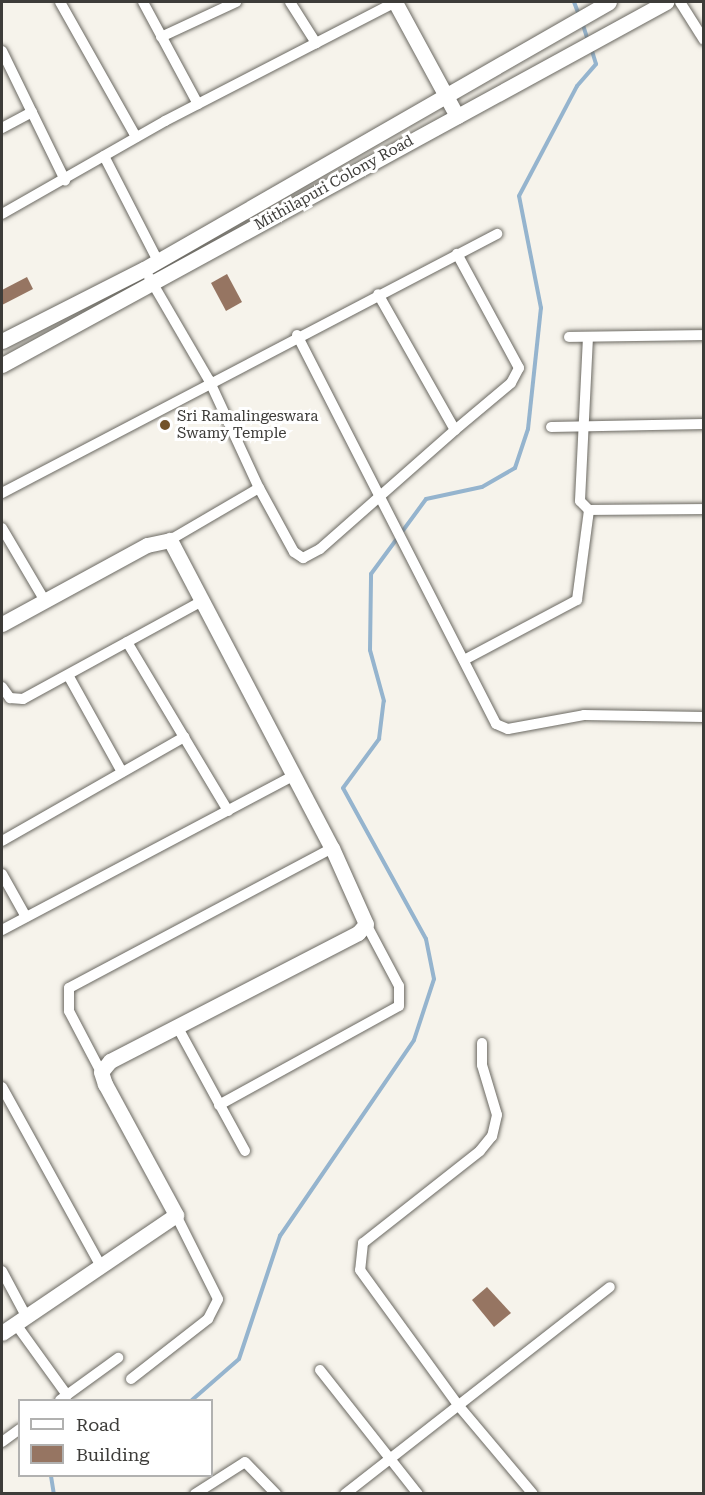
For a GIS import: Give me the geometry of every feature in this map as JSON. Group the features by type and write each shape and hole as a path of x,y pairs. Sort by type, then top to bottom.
{"street":[{"path":"60,2 136,137"},
{"path":"143,2 198,104"},
{"path":"161,37 236,2"},
{"path":"290,2 316,43"},
{"path":"2,213 65,180 136,137 396,2 457,116"},
{"name":"Mithilapuri Colony Road","path":"2,365 666,2"},
{"path":"680,2 704,40"},
{"name":"Mithilapuri Colony Road","path":"2,341 144,269 606,3"},
{"path":"2,51 65,180"},
{"path":"2,128 32,112"},
{"path":"104,156 158,261"},
{"path":"2,493 209,380 497,234"},
{"path":"144,269 209,380 259,488 294,552 303,558 380,496 510,383 519,368 457,254"},
{"path":"378,294 455,430"},
{"path":"297,335 499,728 584,715 704,717"},
{"path":"569,337 704,335"},
{"path":"464,660 568,607 581,593 590,510 578,493 588,337"},
{"path":"551,427 704,424"},
{"path":"2,624 147,545 170,540 259,488"},
{"path":"590,510 704,509"},
{"path":"2,528 45,601"},
{"path":"170,540 204,600 295,775 332,848 366,924 399,986 399,1006 219,1105"},
{"path":"2,687 10,698 23,699 204,600"},
{"path":"128,642 228,811"},
{"path":"68,675 122,772"},
{"path":"2,841 184,736"},
{"path":"2,930 295,775"},
{"path":"131,1379 208,1319 218,1299 69,1011 69,988 332,848"},
{"path":"2,874 26,917"},
{"path":"101,1072 110,1060 178,1028 358,933 366,924"},
{"path":"178,1028 245,1150"},
{"path":"482,1043 482,1065 497,1115 492,1136 480,1151 363,1243 359,1257 363,1281 458,1405 533,1494"},
{"path":"2,1087 101,1266"},
{"path":"2,1333 176,1215"},
{"path":"2,1272 20,1320 63,1398 118,1358"},
{"path":"345,1494 610,1287"},
{"path":"320,1370 418,1494"},
{"path":"2,1442 18,1430"},
{"path":"195,1494 245,1462 276,1494"}],"building":[{"path":"227,274 242,302 226,311 211,283"},
{"path":"27,277 33,289 2,305 2,290"},
{"path":"487,1287 511,1313 494,1327 472,1300"}],"waterway":[{"path":"574,2 579,15"},
{"path":"582,22 588,41"},
{"path":"193,1399 239,1359 280,1236 414,1040 434,979 426,939 343,788 379,739 384,701 370,650 371,574 426,499 482,487 515,468 528,429 541,308 519,196 577,86 596,64 591,48"},
{"path":"51,1477 54,1494"}],"place":[{"name":"Sri Ramalingeswara Swamy Temple","path":"165,425"}]}
